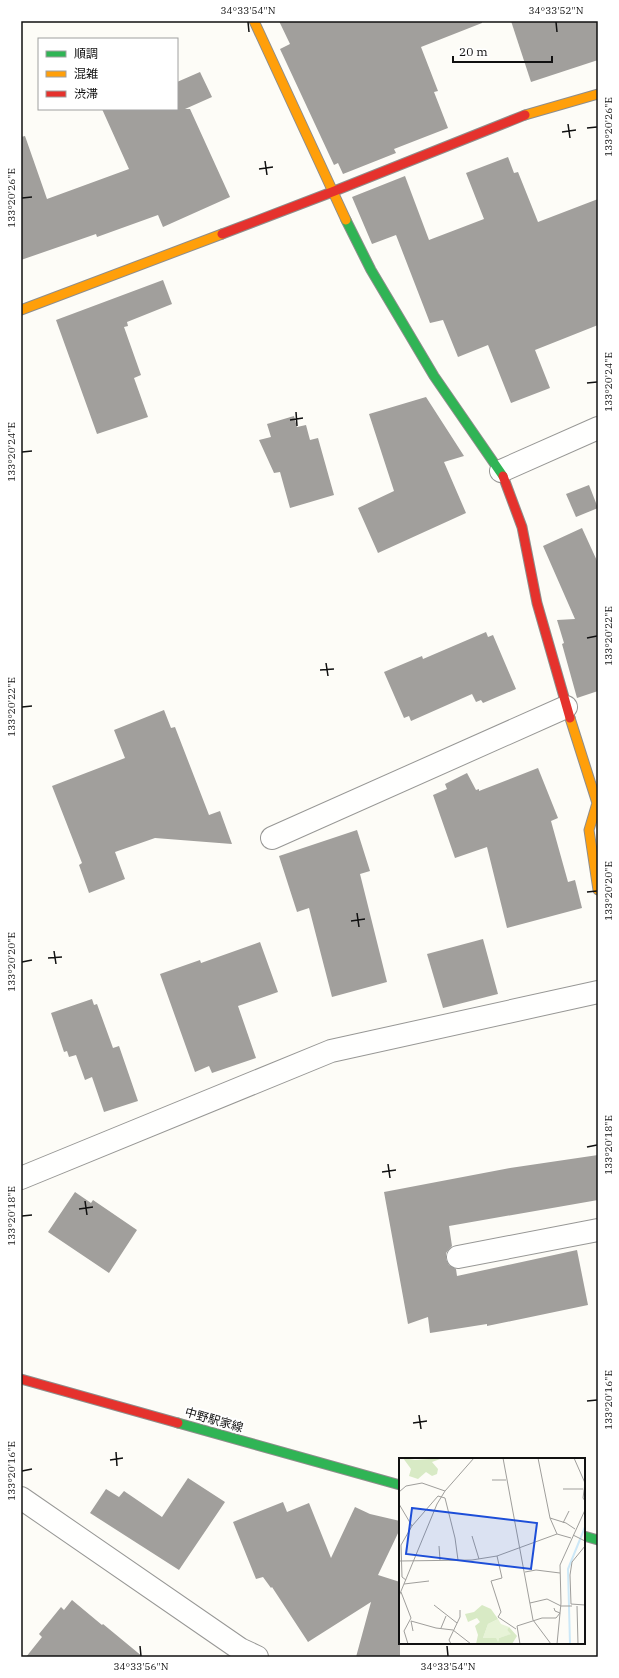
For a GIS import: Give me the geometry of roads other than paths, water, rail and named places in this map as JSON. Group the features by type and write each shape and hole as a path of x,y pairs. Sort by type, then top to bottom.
{"street":[{"path":"254,21 332,192 371,270 430,370 501,471 522,527 537,603 566,707 597,803 588,830 598,890"},
{"path":"21,310 332,192 526,114 598,94"},
{"path":"501,471 598,428"},
{"path":"272,838 566,707"},
{"path":"21,1178 331,1051 598,992"},
{"path":"458,1257 598,1230"},
{"name":"中野駅家線","path":"21,1379 399,1485"},
{"path":"21,1498 242,1654"},
{"path":"585,1536 598,1540"}]}
